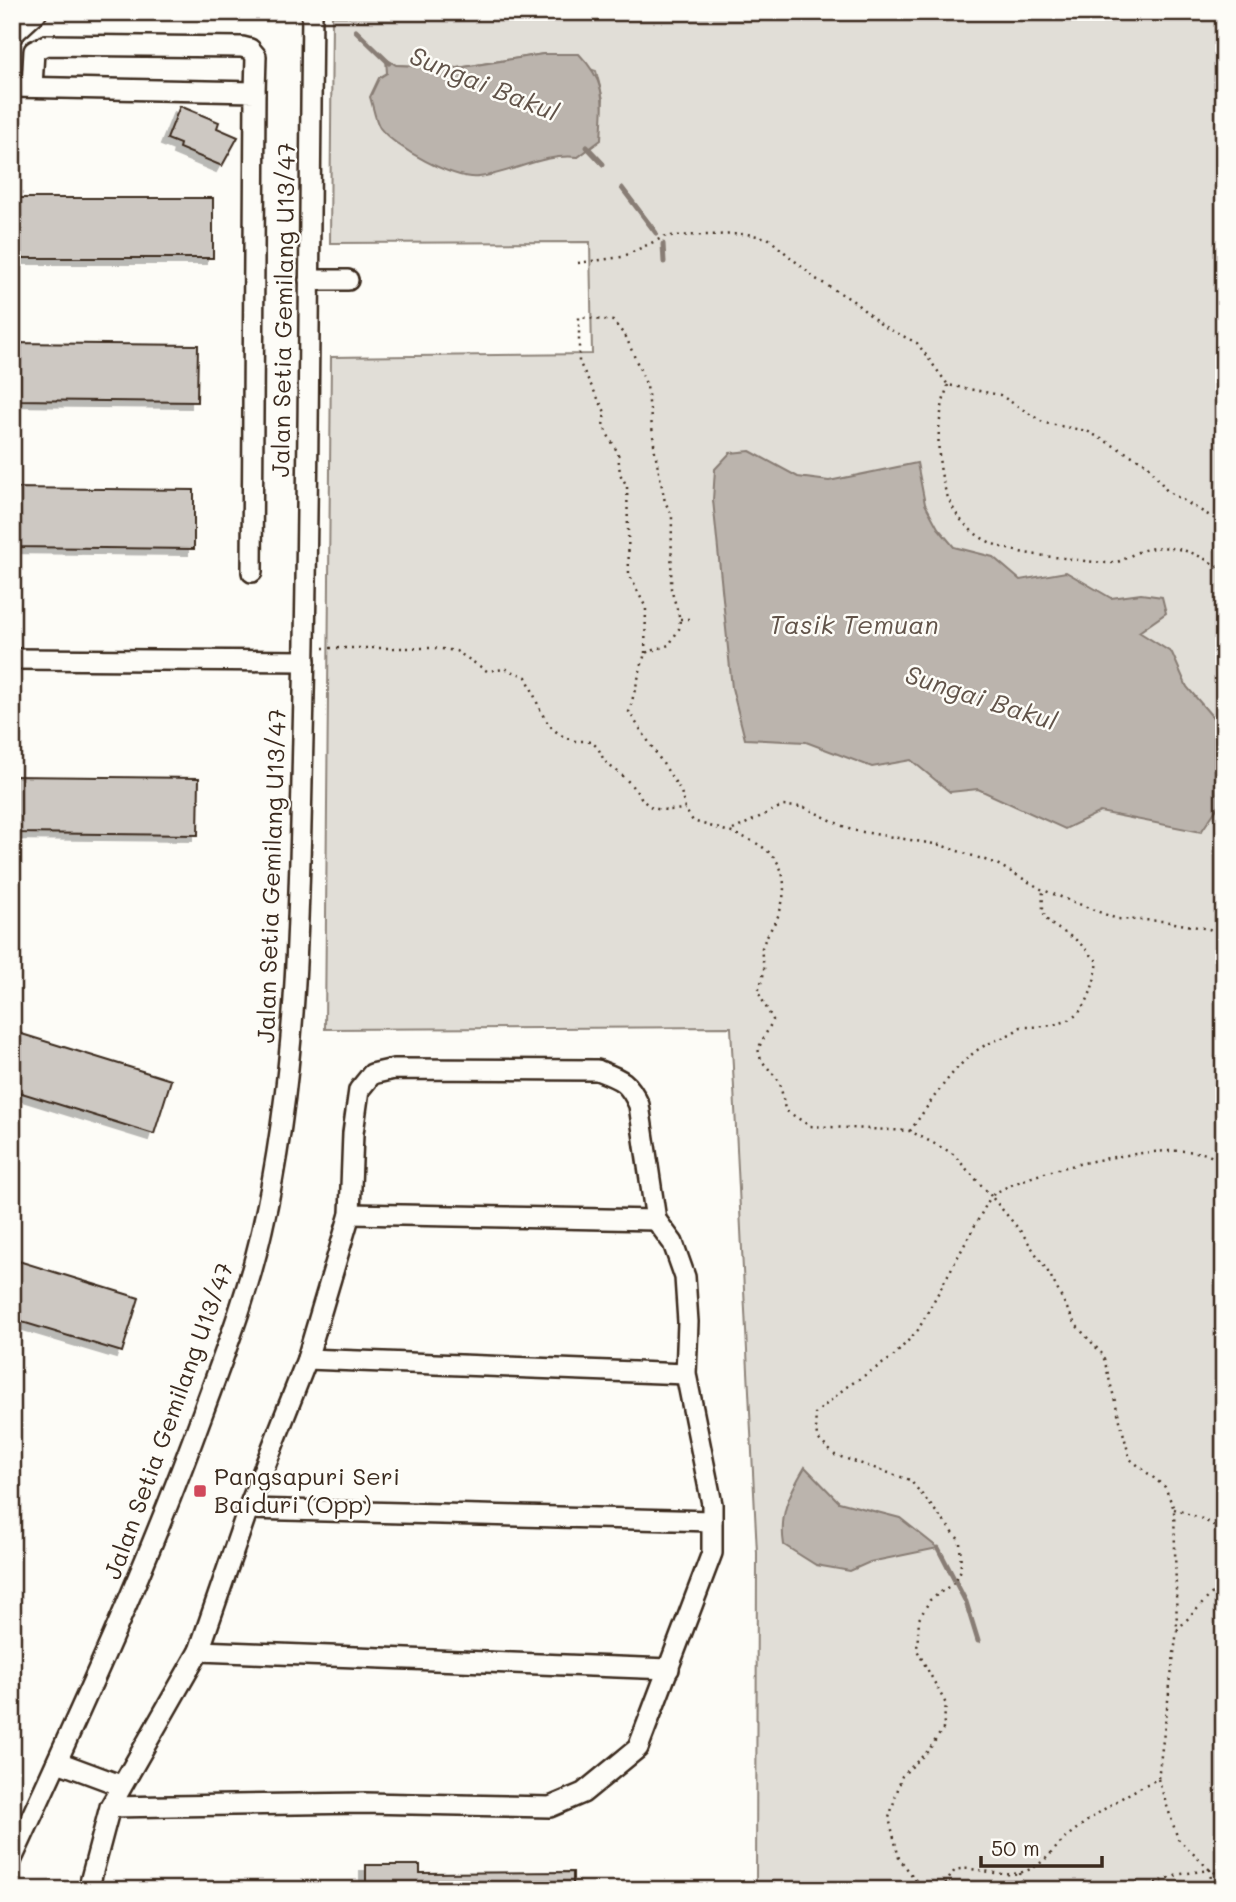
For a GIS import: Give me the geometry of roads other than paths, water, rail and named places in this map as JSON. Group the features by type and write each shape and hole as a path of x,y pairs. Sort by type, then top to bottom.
{"street":[{"path":"12,35 37,12"},
{"name":"Jalan Setia Gemilang U13/47","path":"12,1859 58,1762 172,1497 246,1293 263,1226 284,1096 297,975 305,654 312,12"},
{"path":"252,572 256,56 250,49 242,47 46,45 34,51 22,87 255,92"},
{"path":"309,280 348,280"},
{"path":"12,659 305,654"},
{"path":"88,1890 110,1807 120,1785 199,1651 248,1509 306,1359 350,1214 353,1133 359,1090 372,1074 394,1069 597,1070 618,1078 631,1088 639,1105 656,1220 673,1243 685,1277 688,1322 686,1374 712,1504 712,1553 638,1748 583,1793 550,1808 365,1803 110,1807"},
{"path":"350,1214 656,1220"},
{"path":"306,1359 686,1374"},
{"path":"248,1509 712,1521"},
{"path":"199,1651 669,1669"},
{"path":"58,1762 120,1785"}],"water":[{"path":"543,54 579,54 599,84 603,104 601,140 578,157 553,158 492,175 468,177 441,168 411,153 398,145 378,125 370,97 379,78 387,73 386,59 396,65 458,68"},
{"name":"Tasik Temuan","path":"750,451 798,477 829,481 917,463 925,504 938,528 954,547 993,557 1020,580 1066,572 1111,598 1141,594 1162,597 1166,613 1139,632 1172,653 1187,687 1216,721 1224,798 1201,832 1100,812 1065,829 978,789 950,792 911,760 872,767 806,742 745,739 732,688 713,500 715,469 730,453"},
{"path":"805,1467 839,1502 900,1518 938,1548 870,1562 850,1571 816,1565 784,1545 784,1514 794,1486"}],"waterway":[{"name":"Sungai Bakul","path":"356,31 389,63"},
{"name":"Sungai Bakul","path":"587,147 603,164"},
{"name":"Sungai Bakul","path":"622,188 656,233"},
{"name":"Sungai Bakul","path":"663,244 664,262"},
{"path":"938,1548 966,1602 978,1641"}],"place":[{"name":"Pangsapuri Seri Baiduri (Opp)","path":"200,1491"}]}
